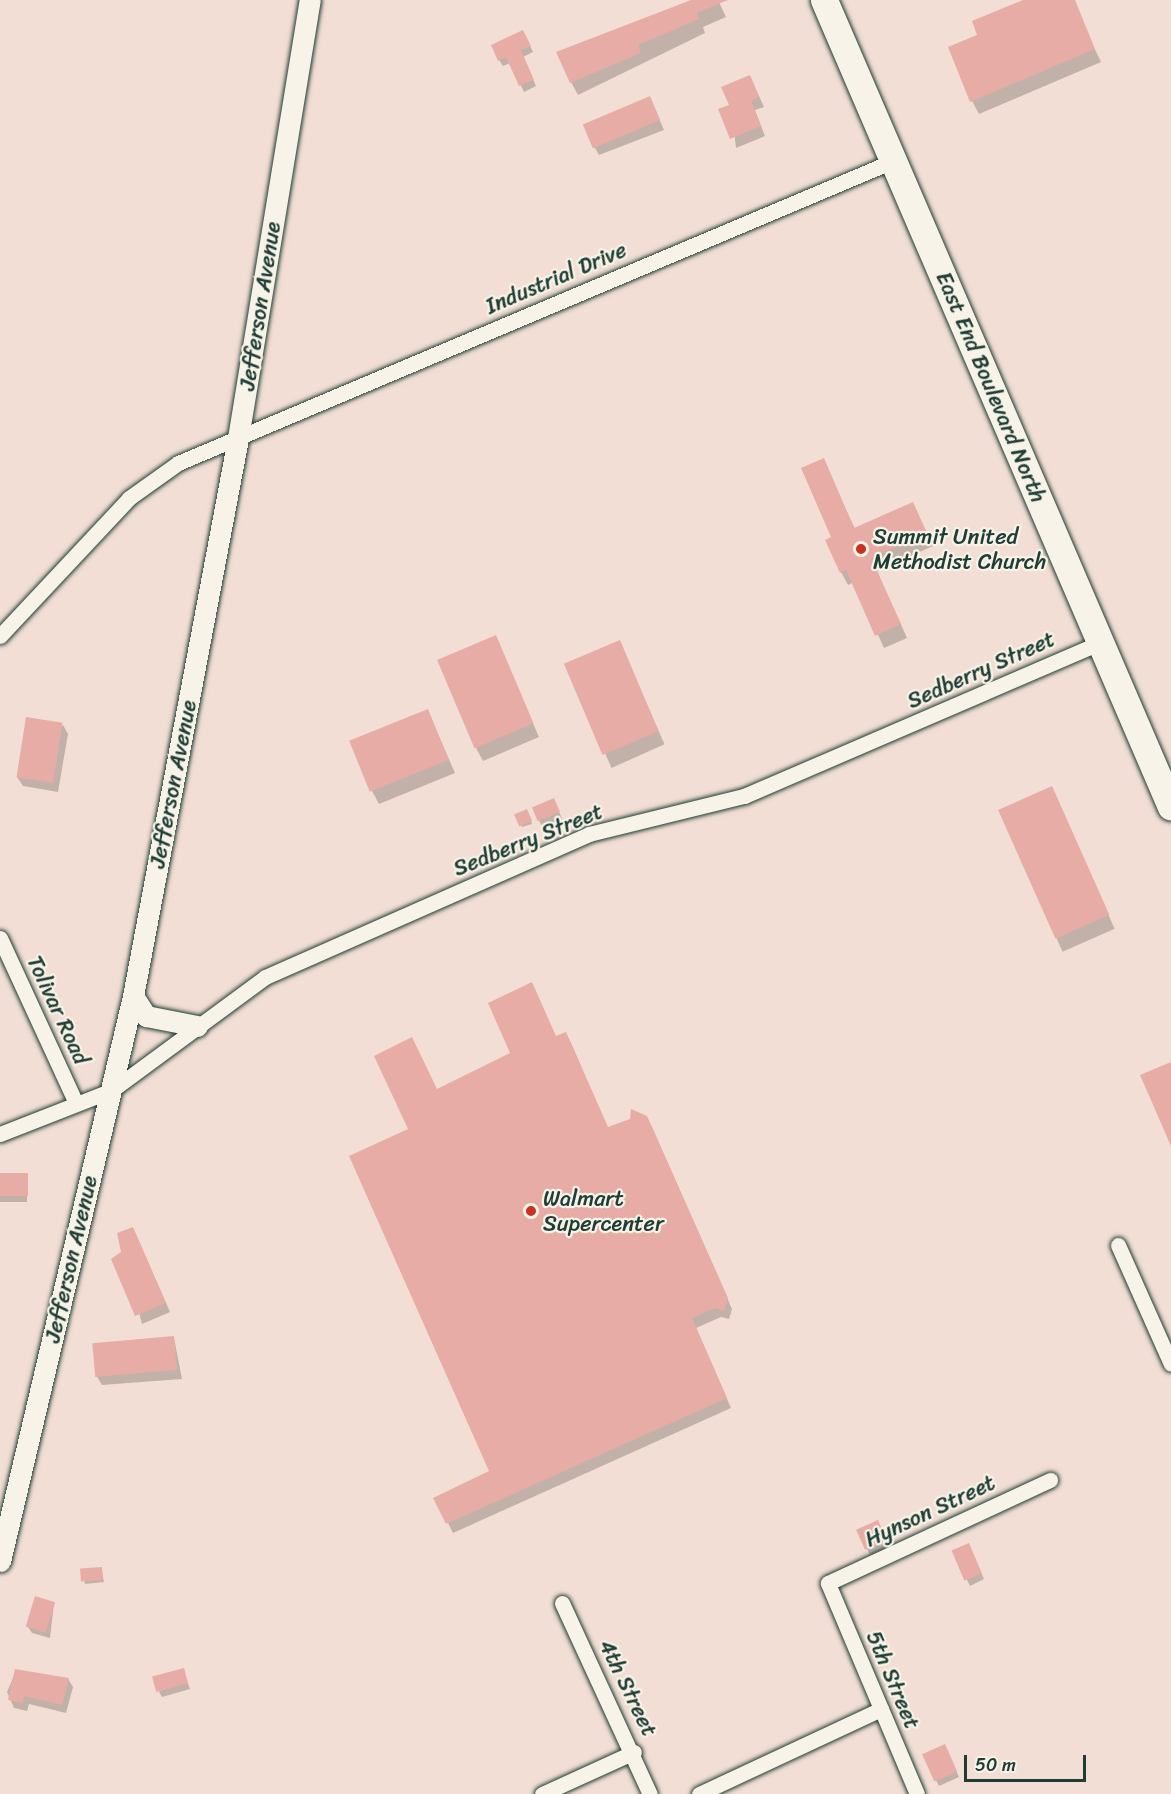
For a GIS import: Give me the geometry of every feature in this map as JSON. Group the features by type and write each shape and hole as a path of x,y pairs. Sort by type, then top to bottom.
{"highway":[{"name":"East End Boulevard North","path":"824,0 1171,807"}],"street":[{"name":"Jefferson Avenue","path":"0,1561 133,996 238,438 310,0"},
{"name":"Industrial Drive","path":"0,636 129,498 178,463 893,161"},
{"name":"Sedberry Street","path":"0,1134 75,1101 112,1090 265,977 589,834 744,796 1101,642"},
{"name":"Tolivar Road","path":"0,938 75,1101"},
{"path":"133,996 146,1016 197,1026"},
{"path":"1118,1245 1171,1364"},
{"name":"Hynson Street","path":"828,1582 1050,1480"},
{"name":"5th Street","path":"828,1582 917,1794"},
{"name":"4th Street","path":"562,1603 634,1752 650,1794"},
{"path":"699,1794 881,1709"},
{"path":"542,1794 634,1752"}],"building":[{"path":"691,0 728,0 697,13 699,19 638,45 641,53 570,83 556,52"},
{"path":"1023,0 1075,0 1095,49 970,102 948,47 977,35 972,21"},
{"path":"523,30 531,46 521,50 534,80 519,86 506,57 498,61 491,45"},
{"path":"750,75 759,97 751,101 761,126 730,139 718,109 729,105 721,87"},
{"path":"650,96 660,120 593,148 583,125"},
{"name":"Summit United Methodist Church","path":"824,458 854,528 913,502 927,533 871,558 901,624 875,636 846,570 840,573 825,540 831,537 801,468"},
{"path":"496,635 534,723 475,748 437,660"},
{"path":"620,640 659,731 603,755 564,664"},
{"path":"428,709 449,760 370,792 349,741"},
{"path":"26,717 63,723 53,783 16,777"},
{"path":"1052,786 1109,915 1055,939 998,810"},
{"path":"554,798 560,812 538,821 532,807"},
{"path":"527,809 532,821 519,826 514,814"},
{"name":"Walmart Supercenter","path":"532,982 556,1036 566,1032 608,1127 630,1119 631,1109 647,1116 728,1298 724,1311 715,1308 692,1318 727,1398 446,1524 433,1498 489,1471 349,1156 408,1129 374,1056 412,1037 437,1089 510,1053 488,1003"},
{"path":"1171,1062 1171,1146 1140,1075"},
{"path":"0,1173 28,1173 28,1196 0,1196"},
{"path":"133,1227 166,1303 135,1316 111,1259 121,1252 117,1233"},
{"path":"174,1336 177,1370 95,1377 92,1343"},
{"path":"878,1520 887,1540 865,1550 856,1530"},
{"path":"969,1543 982,1573 964,1581 952,1550"},
{"path":"102,1567 103,1580 81,1582 80,1569"},
{"path":"35,1596 55,1602 46,1633 26,1627"},
{"path":"184,1668 188,1683 156,1692 152,1677"},
{"path":"15,1669 69,1678 62,1705 24,1696 23,1703 8,1700"},
{"path":"945,1744 957,1771 934,1782 922,1754"}],"place":[{"name":"Summit United Methodist Church","path":"861,549"},
{"name":"Walmart Supercenter","path":"531,1211"}]}
